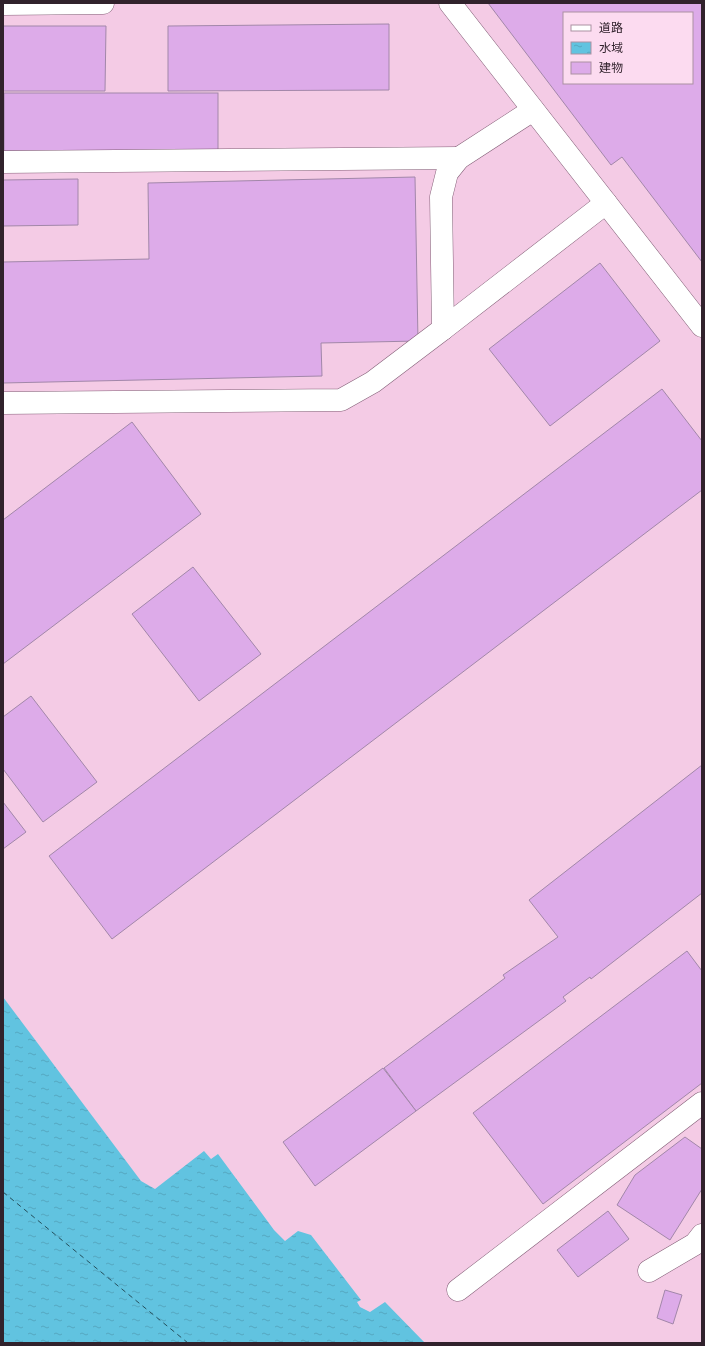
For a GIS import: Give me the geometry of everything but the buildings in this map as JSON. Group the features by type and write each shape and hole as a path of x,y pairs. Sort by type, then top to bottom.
{"lane":[{"path":"3,4 104,3"},
{"path":"450,3 702,326"},
{"path":"443,329 441,197 447,173 459,158 533,110"},
{"path":"3,162 459,158"},
{"path":"3,403 341,400 373,382 606,203"},
{"path":"458,1290 702,1103"},
{"path":"649,1271 695,1244 702,1235"}],"water":[{"path":"3,997 141,1181 155,1189 204,1151 211,1159 218,1154 274,1230 285,1241 298,1231 311,1235 361,1300 357,1302 360,1307 370,1312 385,1302 425,1343 3,1343"}],"ferry route":[{"path":"3,1192 188,1343"}]}
